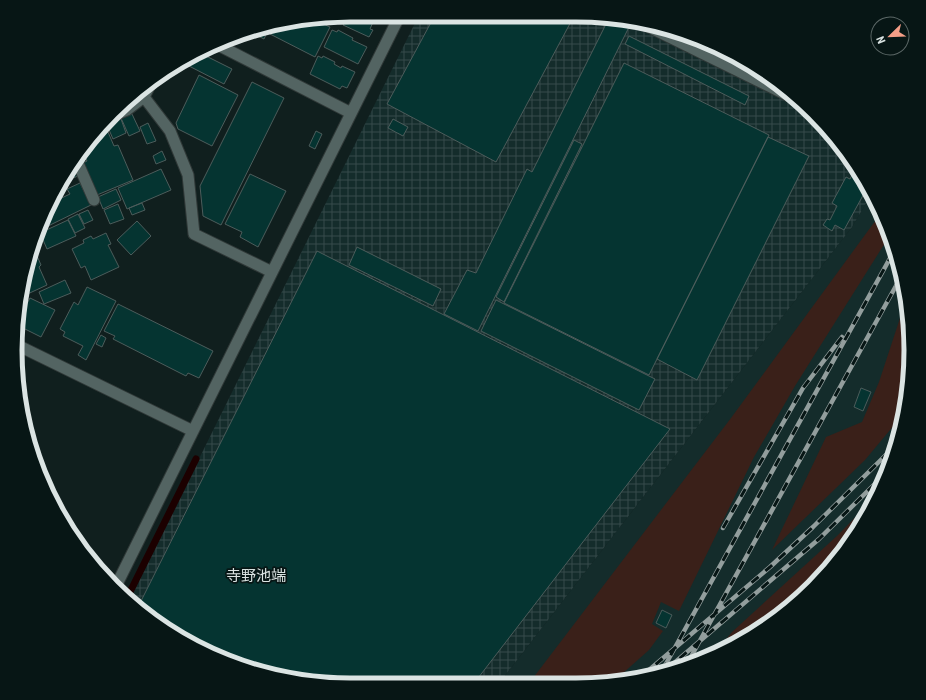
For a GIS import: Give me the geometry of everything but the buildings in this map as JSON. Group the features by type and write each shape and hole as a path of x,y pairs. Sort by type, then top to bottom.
{"street":[{"path":"118,582 396,22"},
{"path":"662,33 774,89"},
{"path":"223,48 351,113"},
{"path":"126,110 144,97 146,93"},
{"path":"144,97 170,131 188,175 194,234 272,272"},
{"path":"79,165 94,200"},
{"path":"22,347 193,431"}],"shaded area":[{"path":"416,22 597,23 640,28 681,39 702,47 740,66 758,77 792,103 823,134 849,168 860,186 868,201 852,227 503,678 350,678 286,672 245,661 205,644 168,623 132,595"},
{"path":"868,201 887,245 898,286 903,329 903,371 898,414 887,455 879,476 860,514 836,550 808,582 776,610 740,634 702,653 661,667 619,675 576,678 503,678 852,227"},
{"path":"877,219 886,242 795,386 754,457 679,611 661,602 652,624 663,631 649,650 621,675 576,678 533,678 731,418"},
{"path":"902,313 904,350 903,371 896,423 865,460 772,550 826,437 862,422 879,382"},
{"path":"862,511 836,550 808,582 792,597 758,623 723,643 732,632 838,535"}],"waterway":[{"path":"130,593 196,459"}],"railway":[{"path":"665,666 891,257"},
{"path":"691,657 897,283"},
{"path":"723,528 803,388 842,337"},
{"path":"649,670 770,567 887,453"},
{"path":"674,663 819,539 876,483"}],"district":[{"name":"寺野池端","path":"256,576"}]}
